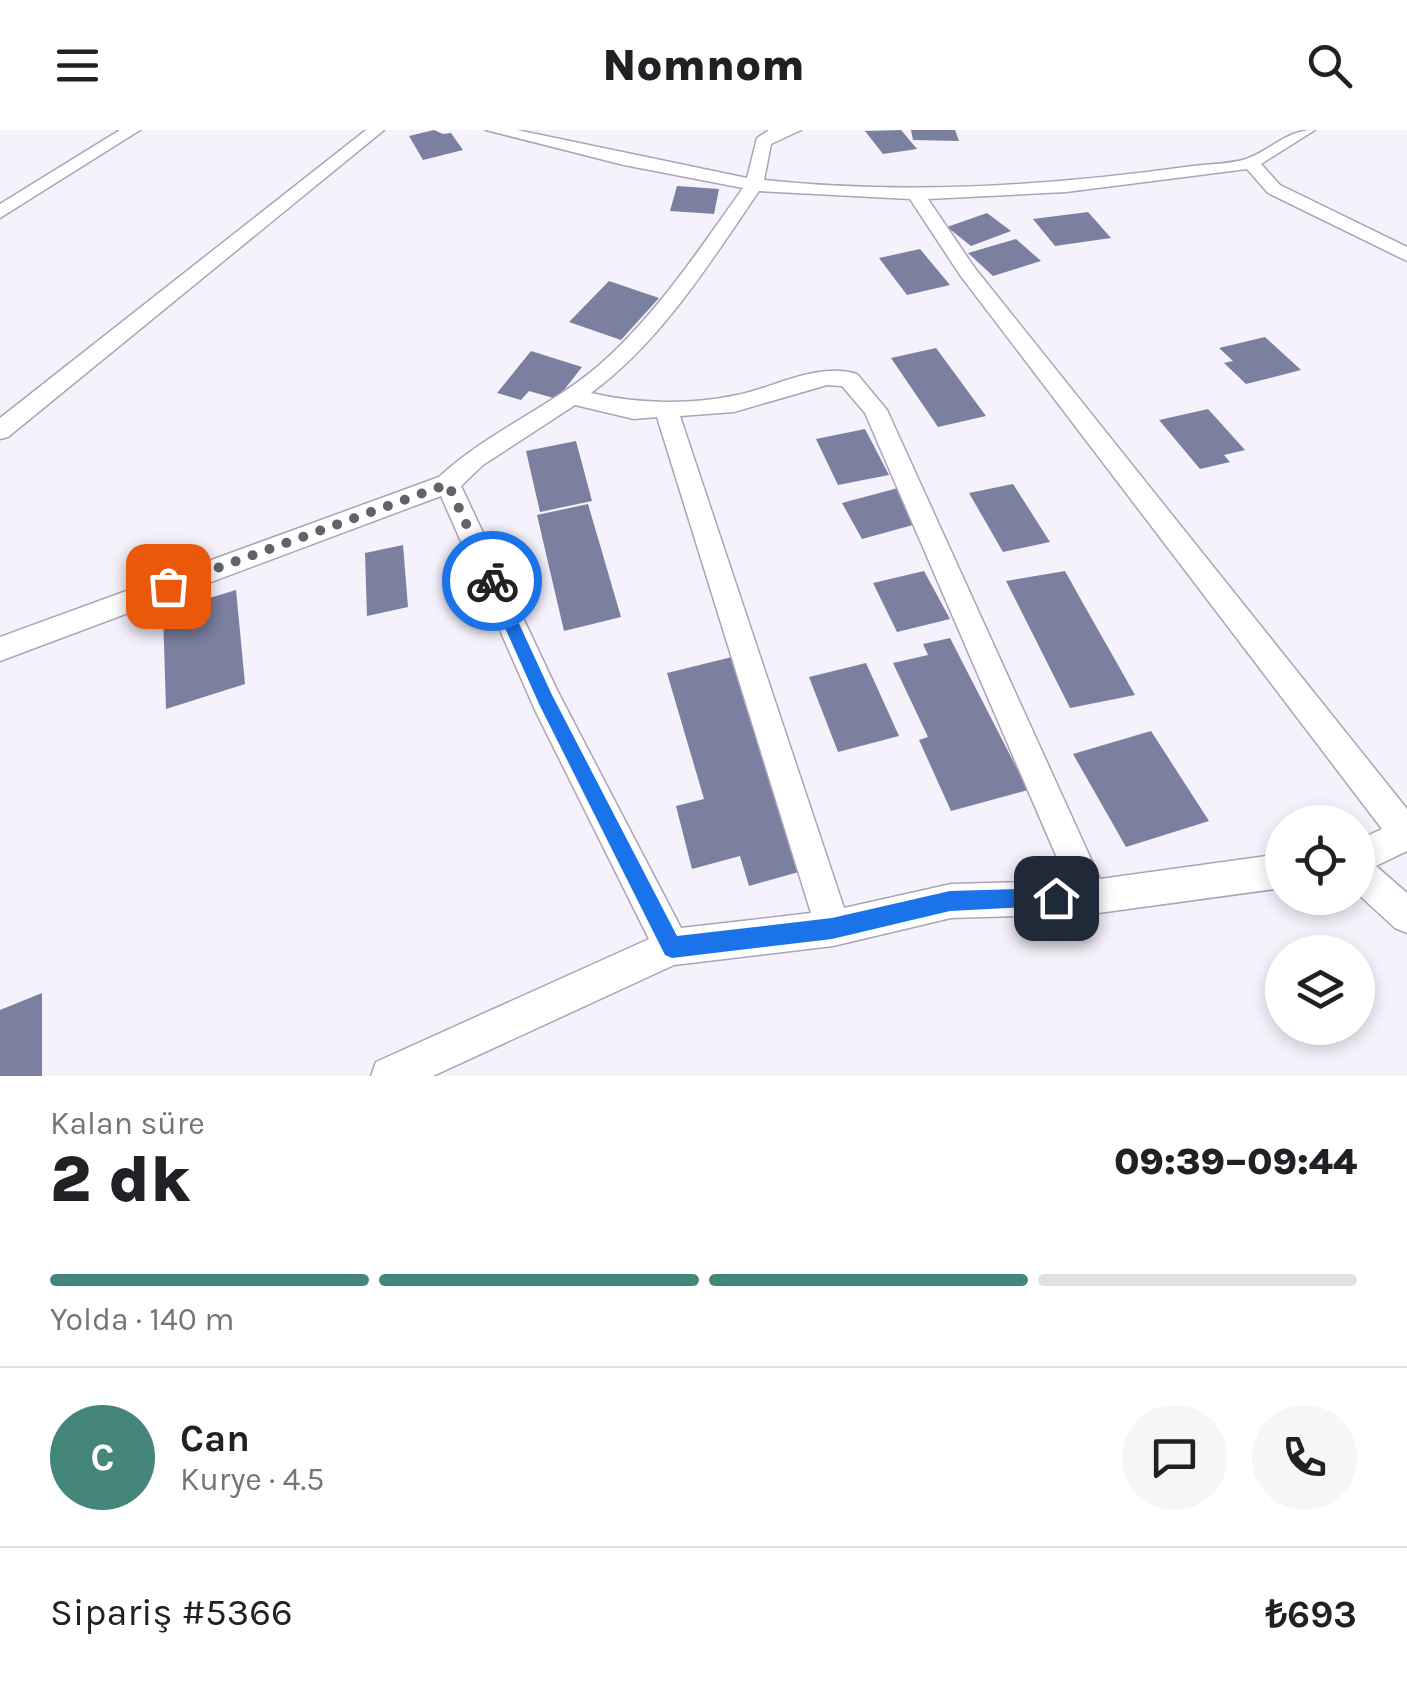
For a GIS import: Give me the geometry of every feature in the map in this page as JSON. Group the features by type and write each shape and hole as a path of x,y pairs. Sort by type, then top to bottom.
{"street":[{"path":"0,212 132,130"},
{"path":"0,432 376,130"},
{"path":"494,130 754,184 840,192 914,193 1130,182 1250,163 1307,130"},
{"path":"0,649 448,484 474,459 605,372 654,320 700,262 754,184 763,136 794,130"},
{"path":"1250,163 1274,188 1407,255"},
{"path":"914,193 967,271 1406,834 1375,848"},
{"path":"571,396 634,411 734,404 826,377 849,379 875,410 1091,897"},
{"path":"666,408 832,928"},
{"path":"448,484 546,700 672,947"},
{"path":"390,1076 672,947 832,928 950,901 1091,897 1265,873"},
{"path":"1375,887 1407,916"}],"building":[{"path":"434,130 451,133 463,150 423,160 409,136"},
{"path":"901,130 917,149 883,154 865,131"},
{"path":"911,130 955,130 959,141 913,140"},
{"path":"677,186 719,189 714,214 670,211"},
{"path":"1088,212 1111,238 1055,246 1033,219"},
{"path":"987,213 1011,231 971,246 947,227"},
{"path":"1016,239 1041,261 993,276 968,253"},
{"path":"920,249 950,285 907,295 879,258"},
{"path":"609,281 659,298 621,340 569,322"},
{"path":"1265,337 1301,370 1246,384 1224,363 1233,361 1219,348"},
{"path":"936,348 986,416 938,427 891,358"},
{"path":"531,351 582,367 557,399 529,391 521,400 497,393"},
{"path":"1208,409 1245,450 1224,455 1230,462 1200,469 1159,420"},
{"path":"865,429 889,475 838,485 816,439"},
{"path":"576,441 592,501 540,512 526,451"},
{"path":"1013,484 1050,542 1003,552 969,493"},
{"path":"898,488 920,523 862,539 842,503"},
{"path":"588,504 621,617 564,631 537,515"},
{"path":"403,545 408,607 367,616 365,553"},
{"path":"924,571 950,619 897,632 873,583"},
{"path":"1065,571 1135,695 1070,708 1006,581"},
{"path":"236,590 245,684 166,709 163,612"},
{"path":"950,638 1028,790 951,811 919,740 928,737 893,663 928,655 923,644"},
{"path":"732,657 806,870 749,886 740,856 692,869 676,806 704,799 667,673"},
{"path":"866,663 899,736 838,752 809,677"},
{"path":"1151,731 1209,821 1126,847 1073,754"},
{"path":"42,993 42,1076 0,1076 0,1010"}],"way so far":[{"path":"168,586 448,484 492,581"}],"route":[{"path":"492,581 546,700 672,947 832,928 950,901 1056,898"}]}
